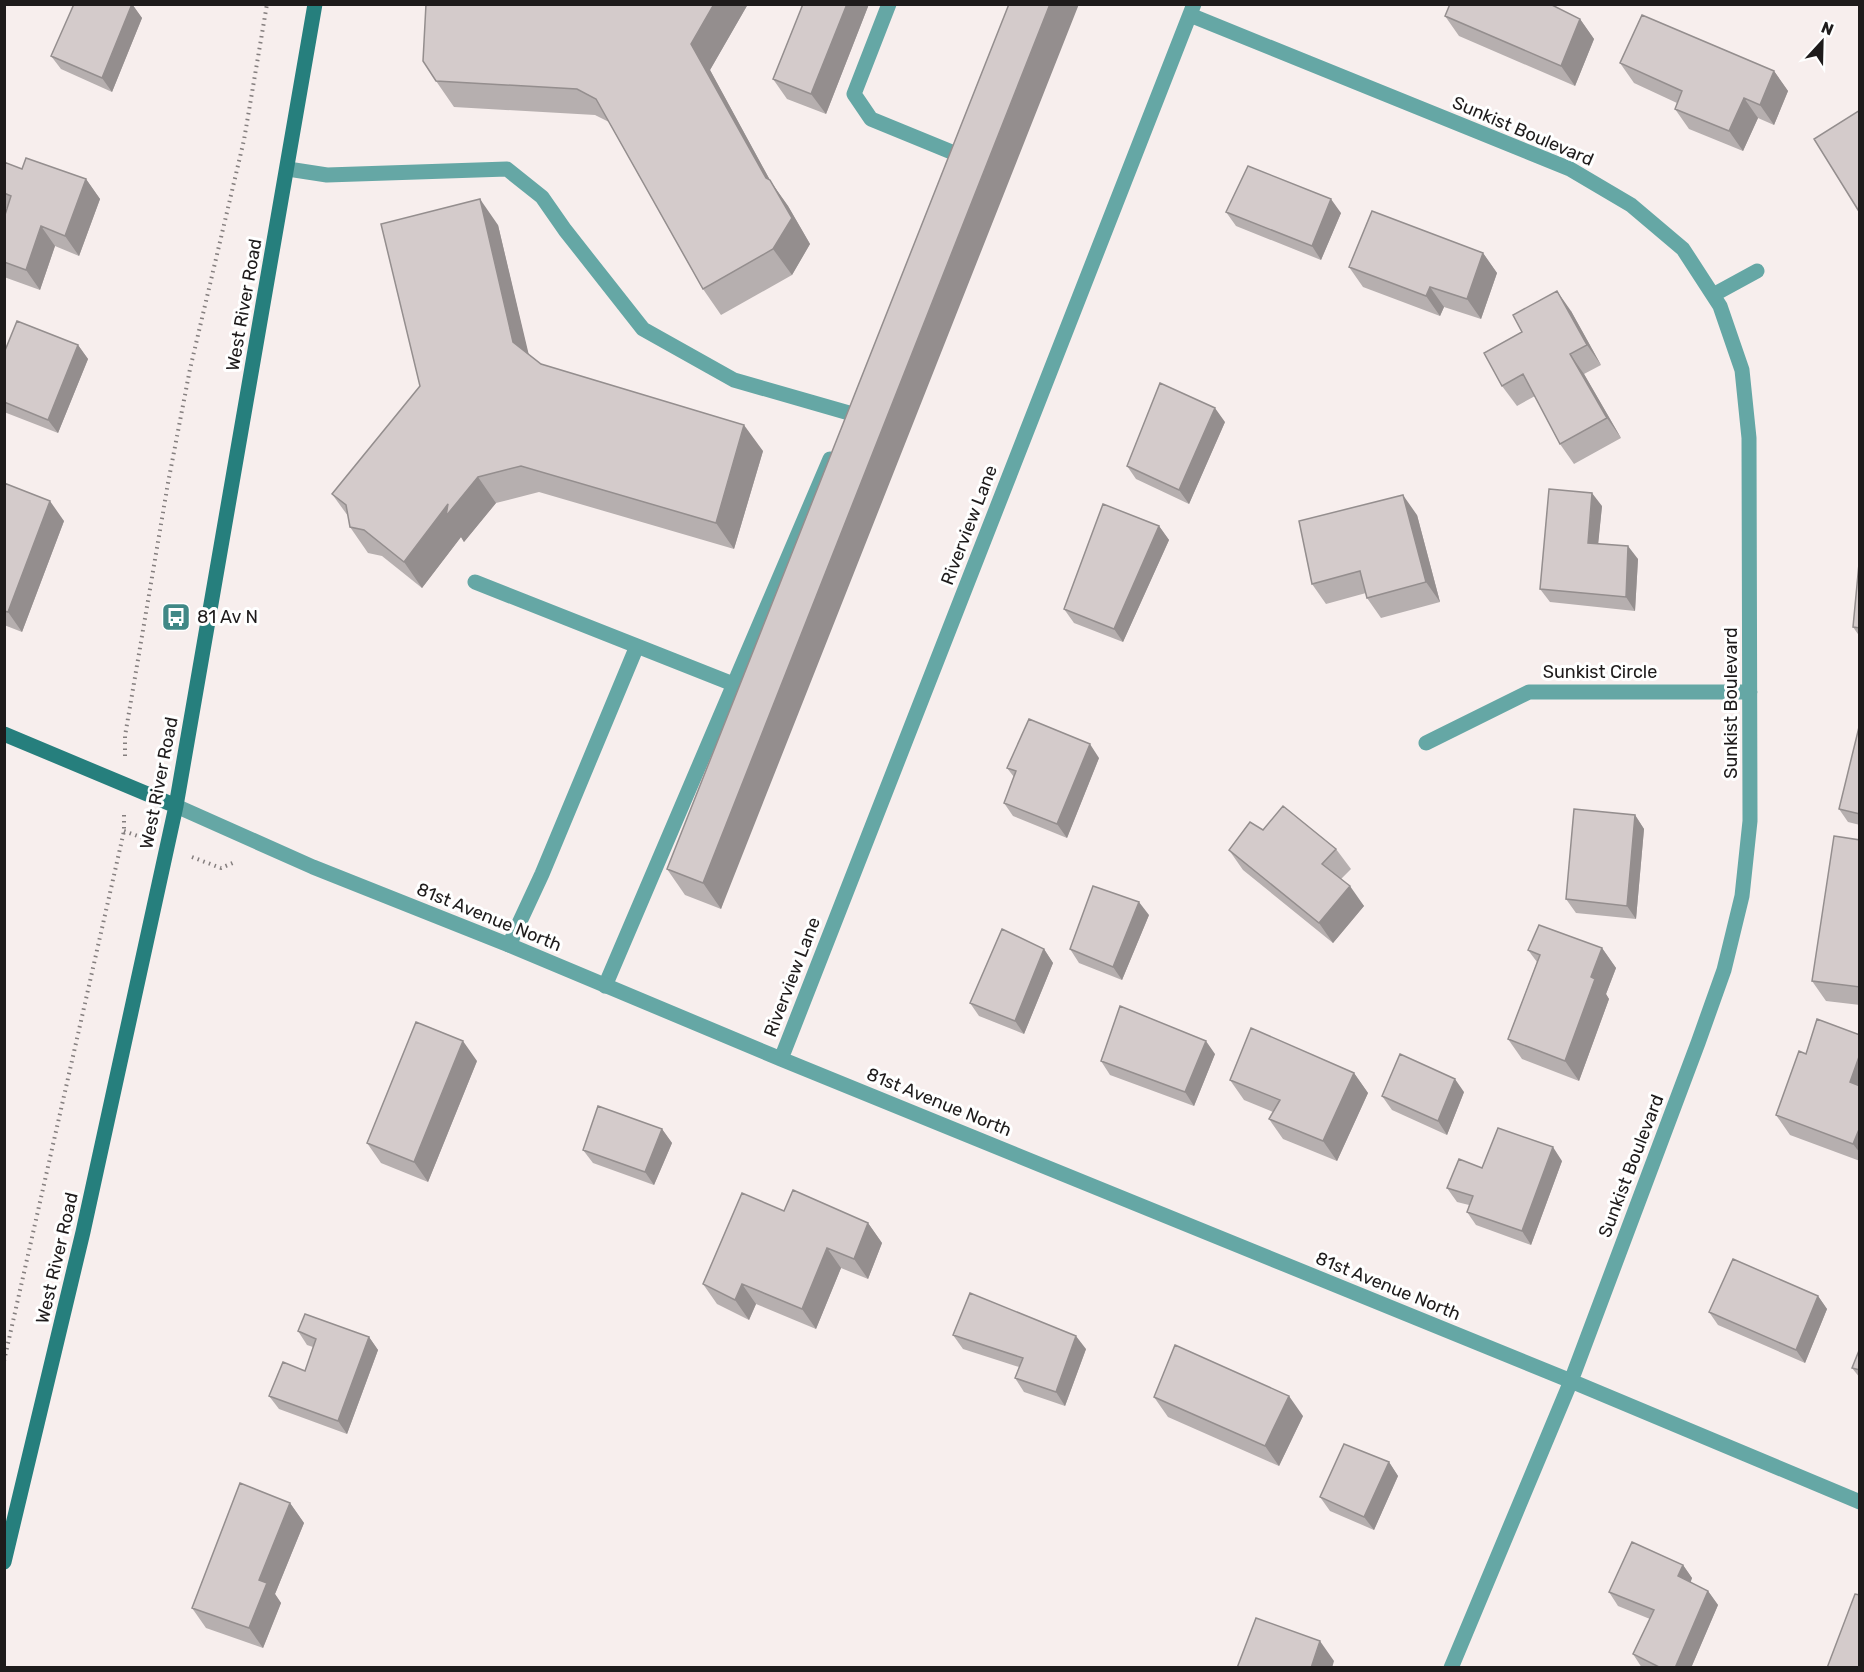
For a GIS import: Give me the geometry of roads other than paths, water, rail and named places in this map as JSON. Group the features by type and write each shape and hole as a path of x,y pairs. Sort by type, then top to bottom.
{"street":[{"name":"West River Road","path":"4,1562 83,1232 176,806 315,4"},
{"path":"889,4 854,94 871,119 954,153"},
{"name":"Sunkist Boulevard","path":"1192,10 1570,169 1631,205 1683,249 1720,306 1742,370 1749,438 1750,692 1750,821 1742,896 1724,970 1571,1382 1451,1668"},
{"name":"Riverview Lane","path":"782,1059 1192,10"},
{"path":"288,169 327,175 507,170 542,197 643,329 734,380 849,413"},
{"path":"1713,295 1757,271"},
{"path":"605,986 836,445"},
{"path":"475,582 733,684"},
{"path":"509,945 542,874 637,646"},
{"name":"Sunkist Circle","path":"1426,742 1529,692 1750,692"},
{"name":"81st Avenue North","path":"4,734 176,806 313,867 509,945 1860,1502"}],"place":[{"name":"81 Av N","path":"176,617"}]}
